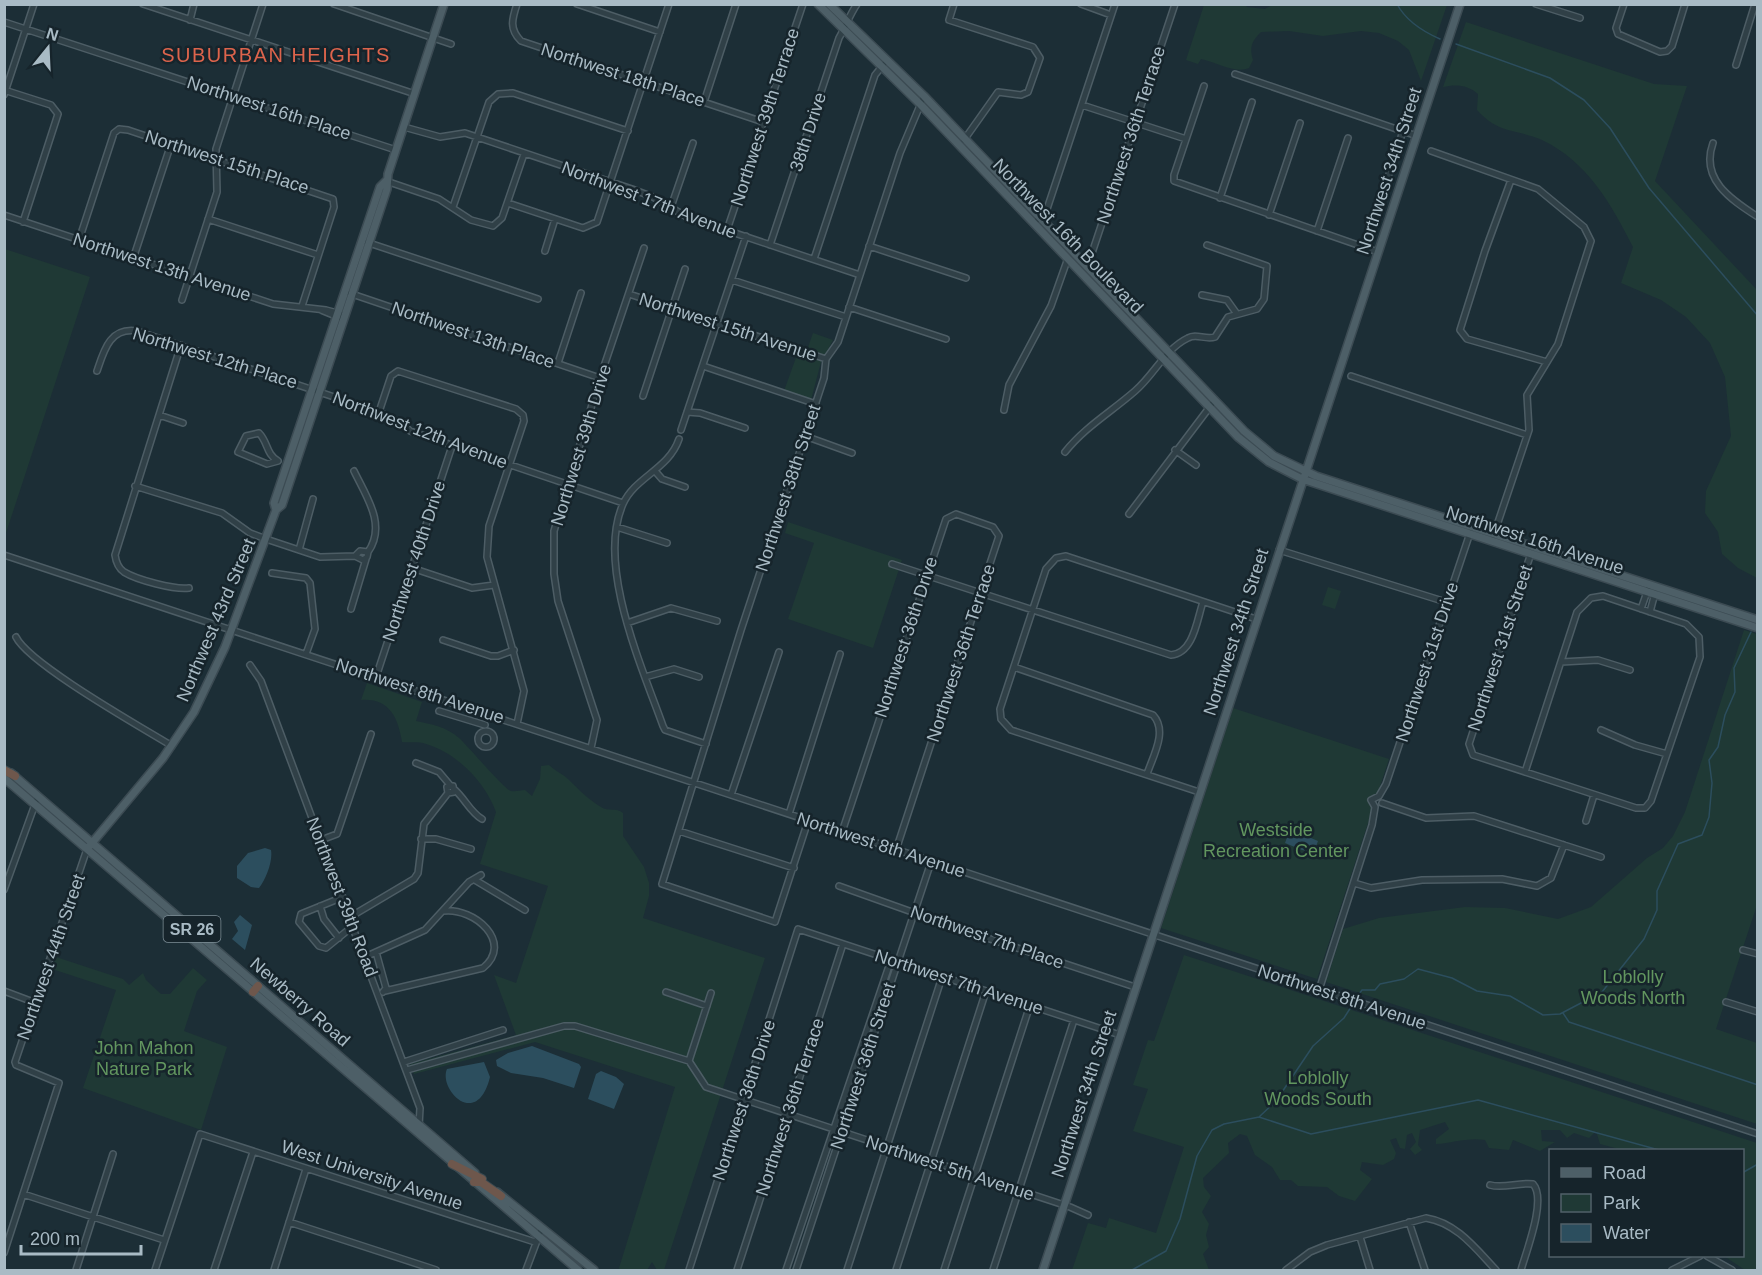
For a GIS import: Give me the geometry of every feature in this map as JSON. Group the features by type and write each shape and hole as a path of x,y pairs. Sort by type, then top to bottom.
{"highway":[{"path":"4,769 15,776"},
{"path":"452,1164 501,1196"}],"main road":[{"name":"Northwest 43rd Street","path":"90,846 172,746 206,690 276,510 282,505 291,465 348,293 387,189 386,181 444,4"},
{"name":"Northwest 16th Boulevard","path":"818,4 922,100 1167,355 1263,448 1304,476"},
{"name":"Northwest 16th Boulevard","path":"829,4 884,64"},
{"name":"Northwest 34th Street","path":"1043,1270 1460,4"},
{"name":"Northwest 16th Boulevard","path":"1070,254 1085,265 1167,355 1209,406 1257,453 1281,469 1304,476"},
{"name":"Northwest 16th Avenue","path":"1304,476 1724,613 1758,620"},
{"name":"Northwest 16th Avenue","path":"1724,613 1758,628"},
{"name":"Newberry Road","path":"15,776 36,799 452,1164"},
{"name":"Newberry Road","path":"4,778 36,799"},
{"name":"Newberry Road","path":"255,989 419,1125 522,1224 594,1270"},
{"name":"Newberry Road","path":"501,1196 538,1236"},
{"name":"West University Avenue","path":"538,1236 575,1269"}],"street":[{"path":"23,222 58,116 51,105 5,92 34,4"},
{"path":"143,4 415,94"},
{"path":"189,20 194,4"},
{"path":"182,300 217,192 216,149 263,4"},
{"path":"333,4 451,44"},
{"name":"Northwest 18th Place","path":"517,4 512,27 521,41 763,122"},
{"path":"577,4 660,32"},
{"path":"508,203 583,228 594,225 599,219 669,4"},
{"path":"704,102 736,4"},
{"name":"Northwest 39th Terrace","path":"727,230 802,4"},
{"path":"845,20 857,4"},
{"path":"954,4 949,20 1034,47 1039,52 1040,58 1028,92 1021,94 998,92 962,142"},
{"path":"1081,4 1111,15"},
{"path":"1037,220 1046,212 1114,4"},
{"name":"Northwest 36th Terrace","path":"1085,265 1092,253 1174,4"},
{"path":"1536,4 1580,18"},
{"path":"1624,4 1617,31 1621,37 1660,52 1667,51 1672,46 1685,4"},
{"path":"1736,65 1755,4"},
{"name":"38th Drive","path":"770,244 839,38 844,30 845,20"},
{"name":"Northwest 16th Place","path":"4,22 396,150"},
{"path":"814,259 875,75 884,64"},
{"path":"1235,74 1417,136"},
{"path":"1204,86 1174,175 1174,182 1378,252"},
{"path":"453,207 489,102 498,94 513,93 628,131"},
{"name":"Northwest 38th Street","path":"794,868 775,922 662,884 816,404 824,378 826,359 838,342 869,246 922,100"},
{"path":"1220,198 1252,102"},
{"path":"1082,105 1186,140"},
{"path":"1269,214 1300,123"},
{"name":"Northwest 17th Avenue","path":"404,127 440,137 461,133 477,138 653,197 687,217 860,275"},
{"name":"Northwest 15th Place","path":"79,240 117,130 128,130 331,196 334,201 318,255"},
{"path":"1365,247 1403,131"},
{"path":"1317,231 1348,138"},
{"path":"671,207 693,142"},
{"path":"1713,143 1708,157 1709,170 1729,195 1758,217"},
{"path":"134,259 171,144"},
{"path":"1431,151 1538,189 1590,234 1591,241 1558,344 1527,395 1527,435 1493,538"},
{"path":"386,181 453,207 479,223 494,226 500,222 508,203 524,154"},
{"path":"1511,180 1460,326 1461,333 1468,339 1547,362"},
{"name":"Northwest 13th Avenue","path":"4,215 273,304 302,306 341,316"},
{"path":"208,219 318,255 302,306"},
{"path":"545,251 555,219"},
{"path":"681,430 746,236"},
{"path":"366,242 538,299"},
{"path":"1065,452 1078,436 1137,390 1167,355 1189,337 1215,337 1228,317 1257,309 1264,299 1269,272 1267,266 1207,244"},
{"path":"869,246 966,278"},
{"name":"Northwest 39th Drive","path":"591,748 597,720 558,601 554,574 554,531 566,484 644,248"},
{"path":"1004,410 1009,385 1051,306 1070,254"},
{"path":"643,396 685,269"},
{"path":"732,280 846,317"},
{"name":"Northwest 13th Place","path":"348,293 600,378"},
{"path":"558,363 581,293"},
{"name":"Northwest 15th Avenue","path":"629,294 826,359"},
{"path":"1202,295 1227,300 1237,314"},
{"path":"849,307 946,339"},
{"name":"Northwest 12th Place","path":"97,371 107,342 123,331 137,331 316,390"},
{"path":"182,345 115,547 116,560 120,568 130,575 178,589 189,588"},
{"path":"703,366 816,404"},
{"path":"379,412 395,372 402,372 521,413 524,421 487,534 487,557 524,691 517,724"},
{"path":"1352,376 1527,435"},
{"name":"Northwest 12th Avenue","path":"316,390 379,412 402,423 410,431 623,503"},
{"path":"1129,514 1175,450 1215,400"},
{"path":"687,412 700,413 745,428"},
{"path":"159,415 183,423"},
{"path":"278,461 267,464 243,456 238,452 239,446 249,434 258,433 266,441 268,453 278,461 291,465"},
{"path":"805,436 852,453"},
{"path":"679,439 669,458 633,490 623,503 616,527 618,590 645,677 665,730 706,744"},
{"name":"Northwest 40th Drive","path":"376,677 452,446"},
{"path":"1175,450 1196,465"},
{"path":"351,609 374,538 375,517 354,471"},
{"path":"655,471 662,479 686,487"},
{"path":"135,486 222,513 250,532 320,557 355,556 366,559"},
{"path":"299,550 313,500"},
{"name":"Northwest 36th Terrace","path":"896,850 999,536 993,527 952,514"},
{"name":"Northwest 36th Drive","path":"842,832 945,519 952,514"},
{"path":"616,527 667,543"},
{"name":"Northwest 31st Drive","path":"1319,990 1354,883 1375,807 1371,800 1379,796 1386,784 1470,531"},
{"path":"1279,550 1446,602"},
{"path":"355,556 360,551 368,552"},
{"name":"Northwest 31st Street","path":"1525,772 1476,756 1469,748 1531,551"},
{"name":"Northwest 8th Avenue","path":"4,555 1758,1134"},
{"path":"1199,792 1011,730 1001,719 1000,709 1046,569 1056,558 1066,556 1256,619"},
{"path":"892,564 1168,654 1180,653 1189,645 1203,602"},
{"path":"412,568 472,588 494,585"},
{"path":"272,573 306,578 310,582 315,629 306,654"},
{"path":"1641,609 1652,590"},
{"path":"1650,612 1652,590"},
{"path":"1603,596 1641,609 1686,624 1697,632 1701,645 1700,657 1649,806 1636,808 1525,772 1581,605 1591,598 1603,596"},
{"path":"627,623 671,608 717,621"},
{"path":"16,637 26,651 172,746"},
{"path":"443,640 490,656 498,656 514,650"},
{"path":"731,795 778,652"},
{"path":"789,814 840,654"},
{"path":"1561,662 1598,660 1630,670"},
{"name":"Northwest 39th Road","path":"250,665 261,681 407,1070 420,1108 417,1133"},
{"path":"1014,667 1149,712 1156,718 1161,732 1147,774"},
{"path":"645,677 674,669 699,677"},
{"path":"439,711 486,728 489,715"},
{"path":"1601,729 1635,745 1666,754"},
{"path":"321,840 337,834 371,734"},
{"path":"416,763 439,772 451,790 468,801 475,814 482,819"},
{"path":"350,917 414,879 418,873 424,824 451,790"},
{"path":"1586,821 1594,795"},
{"path":"1379,796 1382,803 1426,818 1474,816 1601,857"},
{"path":"4,890 36,799"},
{"path":"1375,807 1382,803"},
{"path":"679,831 794,868 808,821"},
{"path":"421,839 436,839 471,849"},
{"path":"1354,883 1371,888 1422,880 1502,879 1537,886 1551,878 1564,845"},
{"name":"Northwest 44th Street","path":"23,1194 59,1083 16,1065 90,846"},
{"name":"Northwest 36th Street","path":"796,1270 931,862"},
{"path":"365,957 419,934 469,882 482,874"},
{"path":"475,879 525,910"},
{"name":"Northwest 7th Place","path":"839,886 1135,987"},
{"path":"343,897 301,914 299,922 322,948 330,946 353,926"},
{"path":"320,906 322,914 339,938"},
{"path":"379,994 483,968 491,962 494,952 492,938 481,922 467,912 443,911"},
{"name":"Northwest 36th Drive","path":"689,1270 798,929"},
{"name":"Northwest 7th Avenue","path":"798,929 1119,1035"},
{"name":"Northwest 36th Terrace","path":"737,1270 843,944"},
{"path":"1743,950 1758,954"},
{"path":"376,952 385,991"},
{"path":"786,1270 891,960"},
{"path":"847,1270 942,977"},
{"path":"4,991 36,1003"},
{"path":"896,1270 986,991"},
{"path":"666,992 707,1006"},
{"path":"407,1070 564,1026 575,1026 689,1061 711,993"},
{"path":"1725,1002 1758,1012"},
{"path":"945,1270 1030,1005"},
{"path":"993,1270 1074,1020"},
{"path":"404,1062 503,1030"},
{"name":"Northwest 5th Avenue","path":"689,1061 706,1087 1064,1205 1088,1215"},
{"name":"West University Avenue","path":"165,1240 200,1134 513,1234 538,1236"},
{"path":"214,1270 253,1152"},
{"path":"75,1270 113,1154"},
{"path":"274,1270 306,1169"},
{"path":"1490,1185 1498,1187 1527,1183 1536,1187 1536,1218 1521,1270"},
{"path":"4,1253 23,1194 165,1240 155,1270"},
{"path":"804,1215 813,1218"},
{"path":"1286,1270 1310,1252 1426,1218 1437,1220 1459,1232 1496,1270"},
{"path":"289,1222 436,1270"},
{"path":"1409,1222 1425,1270"},
{"path":"513,1234 522,1224"},
{"path":"526,1270 538,1236"},
{"path":"1360,1237 1370,1270"},
{"path":"1672,1270 1698,1257"},
{"path":"1709,1257 1732,1270"}],"green space":[{"path":"1274,4 1447,5 1421,81 1409,50 1398,41 1379,33 1361,31 1323,36 1289,31 1261,32 1252,44 1253,60 1249,68 1237,70 1201,59 1198,64 1186,60 1204,5 1245,5 1265,9"},
{"path":"1466,22 1654,84 1687,86 1655,181 1757,290 1757,578 1738,568 1722,554 1718,532 1705,513 1706,491 1731,436 1725,377 1710,343 1686,317 1661,300 1621,283 1633,247 1607,200 1573,160 1542,140 1493,124 1477,110 1478,94 1470,89 1457,86 1443,87"},
{"path":"4,249 90,277 5,536"},
{"path":"813,333 833,340 821,362 811,400 784,391 798,352 807,350"},
{"path":"788,522 902,560 873,648 788,619 814,543 785,533"},
{"path":"1328,587 1341,591 1335,609 1322,605"},
{"name":"Loblolly Woods North","path":"1744,630 1757,634 1757,905 1716,1029 1757,1043 1757,1124 1326,982 1343,929 1379,918 1465,907 1505,908 1558,919 1591,907 1647,858 1663,848 1673,836 1685,812"},
{"path":"367,683 422,702 416,721 439,726 454,734 507,789 525,790 532,796 540,779 541,766 549,765 597,804 623,813 623,836 644,867 649,883 649,896 643,918 765,958 664,1270 657,1270 652,1262 647,1270 620,1270 619,1268 675,1087 535,1042 414,1074 410,1064 516,1035 494,975 516,983 548,886 480,864 496,812 485,790 469,770 448,754 423,743 402,742 395,717 390,711 379,702 361,700"},
{"name":"Westside Recreation Center","path":"1233,708 1389,759 1317,979 1161,928"},
{"name":"Loblolly Woods South","path":"1184,955 1757,1143 1757,1270 1745,1270 1726,1257 1744,1257 1744,1149 1619,1149 1600,1144 1596,1131 1589,1138 1574,1133 1567,1138 1560,1130 1541,1130 1542,1141 1555,1142 1540,1151 1513,1140 1509,1150 1489,1148 1485,1140 1479,1139 1436,1144 1436,1139 1449,1129 1445,1122 1420,1130 1418,1145 1422,1150 1415,1155 1410,1149 1416,1142 1412,1133 1407,1135 1405,1149 1400,1148 1396,1138 1390,1140 1396,1153 1394,1159 1383,1165 1362,1162 1360,1170 1372,1179 1355,1201 1339,1196 1327,1187 1298,1186 1291,1180 1280,1180 1272,1167 1255,1155 1247,1136 1240,1134 1228,1143 1229,1153 1203,1178 1204,1187 1211,1196 1202,1212 1209,1224 1206,1235 1209,1247 1203,1254 1209,1270 1072,1270 1088,1223 1106,1228 1109,1218 1156,1233 1184,1147 1133,1131 1148,1089 1133,1085 1148,1040 1154,1041"},
{"name":"John Mahon Nature Park","path":"56,957 123,979 129,985 143,973 146,980 161,994 170,994 193,968 207,980 197,991 184,1031 227,1047 201,1130 83,1088 116,990 52,969"}],"water":[{"path":"1290,829 1318,841 1314,852 1285,843"},
{"path":"265,848 271,850 268,870 259,888 251,887 237,878 237,866 248,853"},
{"path":"240,915 252,925 245,950 232,939 238,931 234,922"},
{"path":"532,1046 579,1064 581,1067 574,1088 543,1078 511,1073 497,1066 496,1060 508,1053"},
{"path":"484,1062 490,1077 484,1093 477,1101 468,1103 460,1100 448,1086 447,1069"},
{"path":"601,1071 616,1077 624,1084 614,1109 588,1099 596,1074"}],"waterway":[{"path":"1397,4 1405,16 1416,25 1440,39"},
{"path":"1456,44 1550,78 1584,100 1610,128 1649,188 1758,316"},
{"path":"1359,994 1362,990 1375,990 1380,984 1404,979 1418,969 1452,978 1477,991 1510,996 1543,1015 1560,1014 1602,992 1644,939 1657,910 1657,891 1678,844 1702,835 1709,817 1712,783 1709,760 1718,747 1725,715 1735,692 1734,668 1751,632"},
{"path":"1132,1270 1166,1251 1180,1219 1197,1156 1212,1130 1224,1124 1259,1117 1276,1101 1313,1046 1344,1018 1351,1007"},
{"path":"1563,1013 1569,1022 1758,1085"},
{"path":"1259,1117 1311,1134 1478,1100 1655,1149"},
{"path":"1744,1172 1758,1164"}],"district":[{"name":"SUBURBAN HEIGHTS","path":"276,55"}]}
